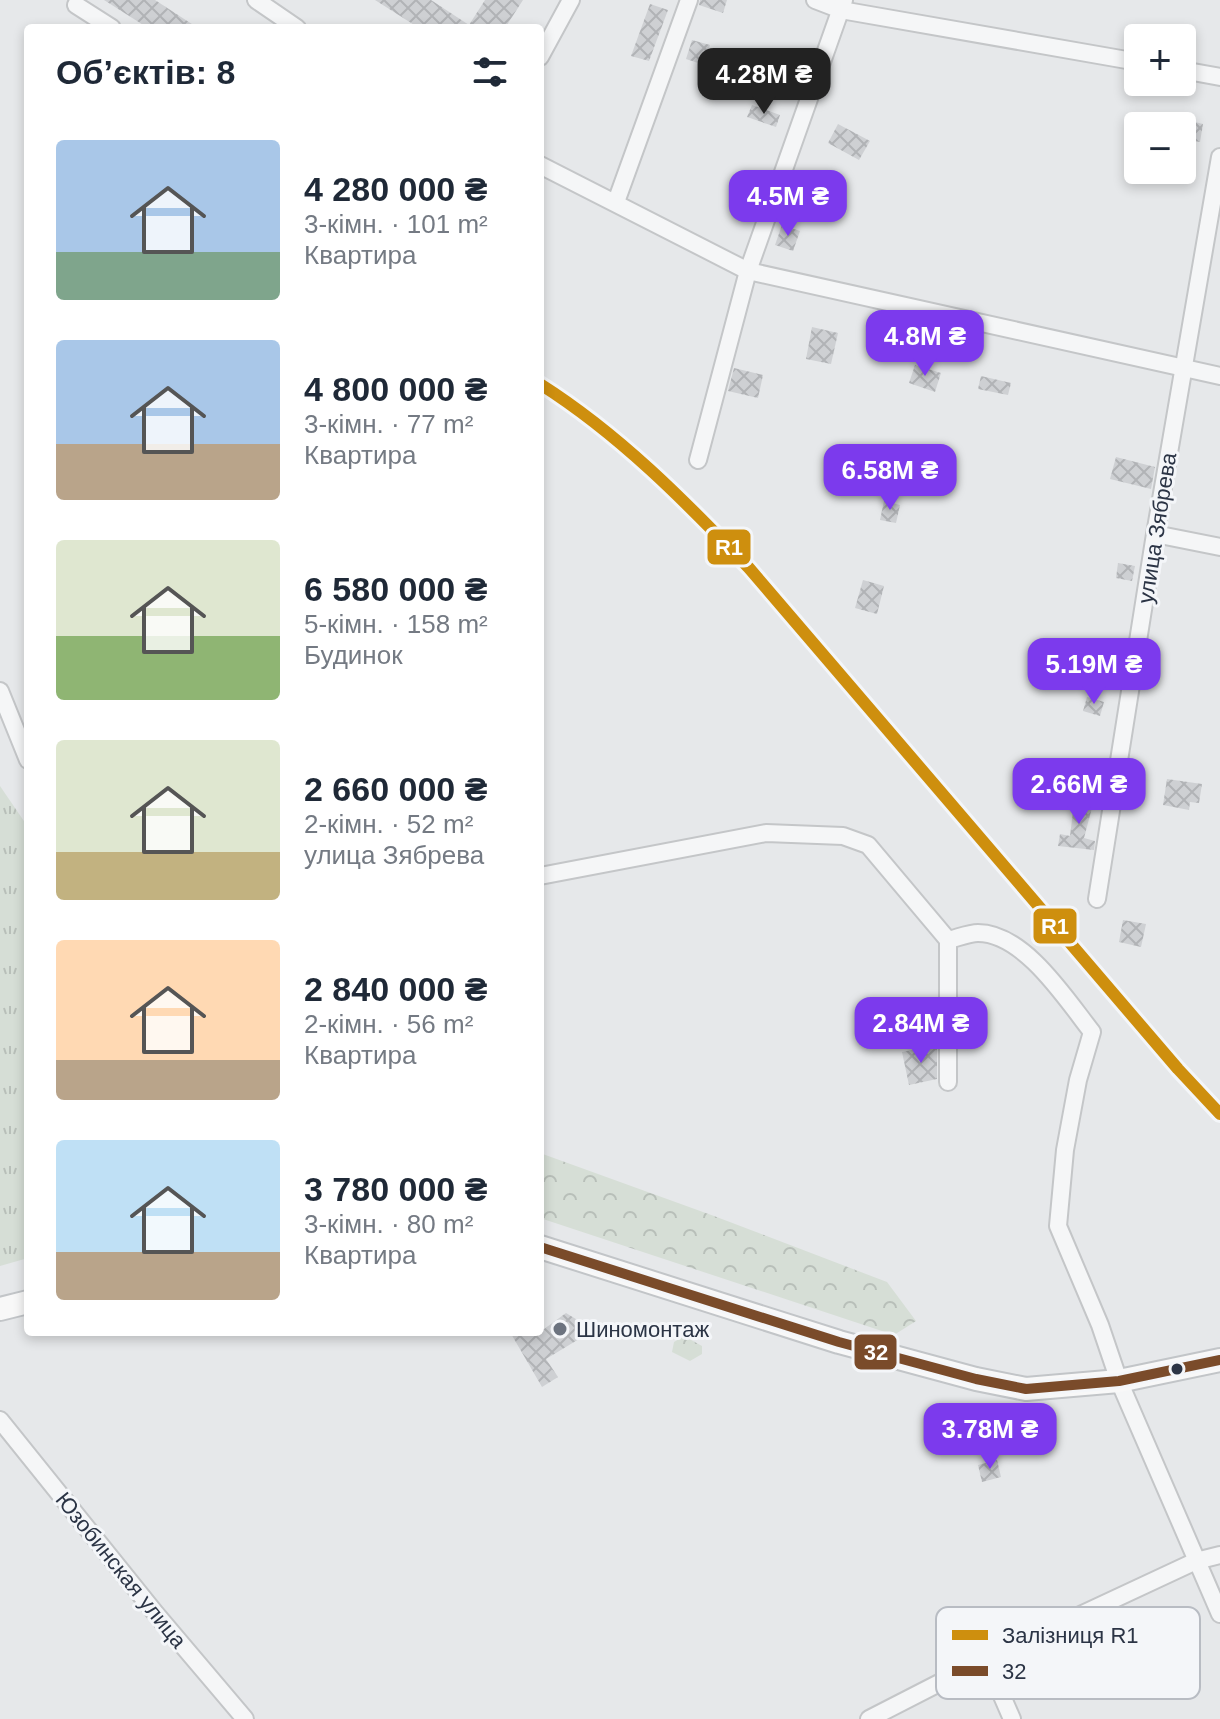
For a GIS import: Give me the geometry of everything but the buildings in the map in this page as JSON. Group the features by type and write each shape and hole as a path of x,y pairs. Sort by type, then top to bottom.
{"main road":[{"path":"544,1248 839,1342 976,1379 1026,1389 1079,1387 1220,1360"},
{"path":"0,1309 24,1303"}],"street":[{"path":"256,0 291,24"},
{"path":"544,50 571,0"},
{"path":"616,202 689,0"},
{"path":"815,0 1124,59"},
{"path":"76,5 106,24"},
{"path":"698,460 748,271 843,5"},
{"path":"1196,73 1220,77"},
{"name":"улица Зябрева","path":"1097,899 1155,534 1220,157"},
{"path":"544,167 748,271 1220,376"},
{"path":"1155,534 1220,547"},
{"path":"0,691 24,750"},
{"path":"544,875 766,833 843,836 868,845 948,940 948,1082"},
{"path":"948,940 978,933 1008,940 1050,978 1092,1032 1078,1080 1068,1136 1058,1226 1100,1325 1119,1381 1220,1614"},
{"name":"Юзобинская улица","path":"0,1420 245,1719"},
{"path":"1097,1607 1196,1561 1220,1555"},
{"path":"869,1719 936,1685"},
{"path":"1003,1699 1012,1719"}],"green space":[{"path":"0,786 24,821 24,1259 0,1266"},
{"path":"544,1154 887,1282 916,1321 894,1335 544,1219"},
{"path":"684,1336 702,1346 702,1354 690,1361 672,1352 674,1342"}],"rail line":[{"name":"R1","path":"544,387 624,447 749,568 1178,1069 1220,1114"}],"transit line":[{"name":"32","path":"544,1248 839,1342 976,1379 1026,1389 1119,1381 1220,1360"}],"place":[{"name":"Шиномонтаж","path":"560,1329"}]}
